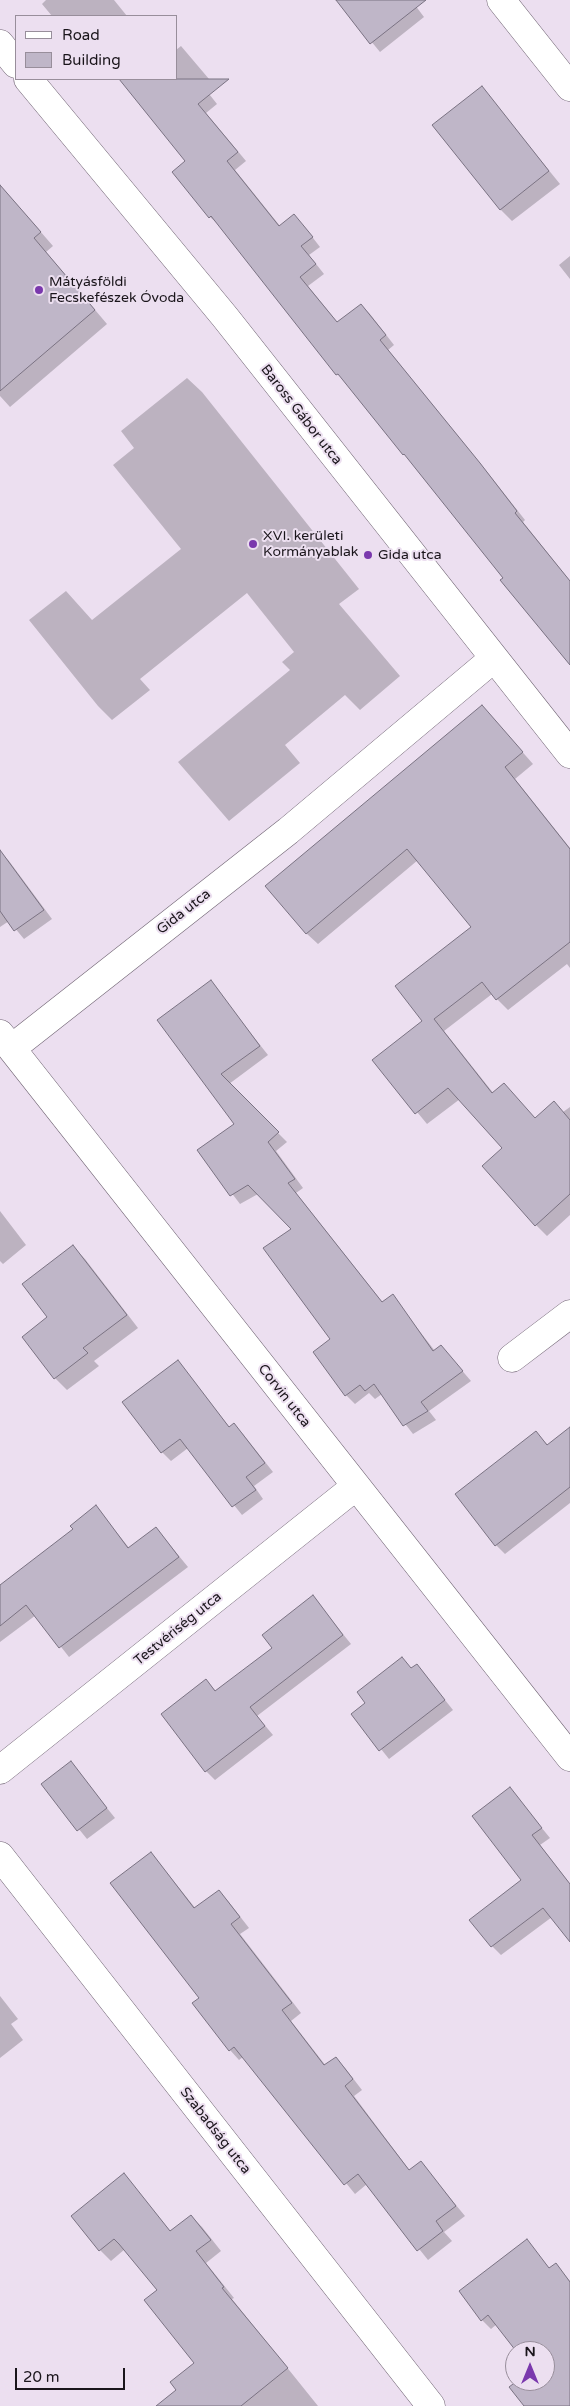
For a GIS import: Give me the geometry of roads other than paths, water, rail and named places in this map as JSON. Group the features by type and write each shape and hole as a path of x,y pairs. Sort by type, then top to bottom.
{"street":[{"path":"501,0 570,87"},
{"path":"0,44 15,63"},
{"name":"Baross Gábor utca","path":"29,80 225,317 493,659 570,754"},
{"name":"Gida utca","path":"6,1041 288,831 493,659"},
{"name":"Corvin utca","path":"6,1041 570,1757"},
{"path":"512,1358 570,1314"},
{"name":"Testvériség utca","path":"0,1770 356,1487"},
{"name":"Szabadság utca","path":"0,1856 430,2406"}],"place":[{"name":"Mátyásföldi Fecskefészek Óvoda","path":"39,290"},
{"name":"XVI. kerületi Kormányablak","path":"253,544"},
{"name":"Gida utca","path":"368,555"}]}
